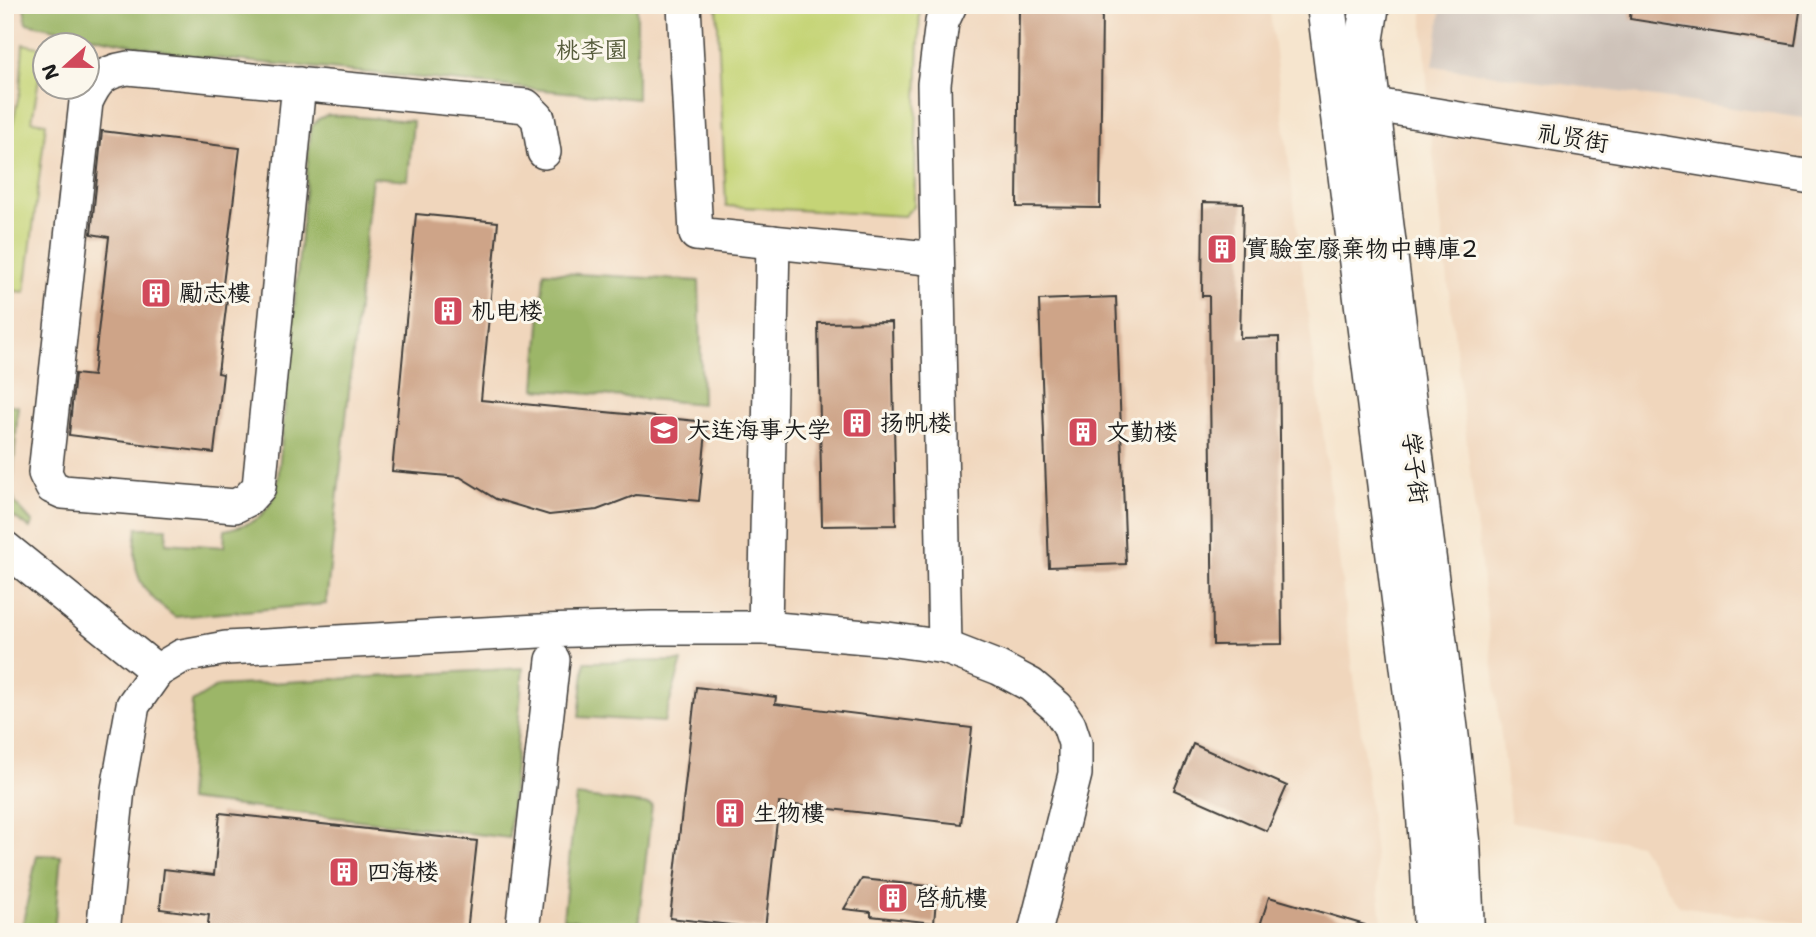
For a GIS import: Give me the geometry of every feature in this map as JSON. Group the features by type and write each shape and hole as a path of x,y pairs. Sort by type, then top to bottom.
{"main road":[{"path":"1337,23 1364,5"},
{"name":"学子街","path":"1370,5 1337,23 1353,102 1450,740 1461,840 1465,932"},
{"name":"学子街","path":"1353,102 1422,766 1433,932"}],"street":[{"path":"684,5 696,234 937,259"},
{"path":"945,647 934,84 942,22 950,5"},
{"path":"299,84 258,487 247,500 235,506 63,492 52,487 45,473 86,102 93,86 104,76 128,68 299,84 526,106 538,118 544,152"},
{"name":"礼贤街","path":"1353,102 1811,177"},
{"path":"765,628 773,242"},
{"path":"5,548 156,671"},
{"path":"103,932 118,789 133,705 156,671 183,656 226,648 539,631 765,628 945,647 999,668 1031,685 1056,707 1072,734 1076,759 1075,774 1035,932"},
{"path":"522,932 552,660"}],"shaded area":[{"name":"大连海事大学","path":"5,5 1269,5 1366,772 1383,932 5,932"},
{"path":"1422,5 1811,5 1811,925 1679,906 1639,844 1511,822 1430,127"},
{"path":"1442,5 1811,5 1811,119 1433,66"}],"green space":[{"name":"桃李園","path":"24,5 637,5 637,99 183,55 102,38 102,32 70,32 26,23"},
{"path":"717,5 920,5 914,206 904,216 726,206"},
{"path":"23,44 32,46 32,102 35,102 32,121 46,123 25,292 5,290 5,156 20,91"},
{"path":"328,115 413,121 408,180 372,177 326,604 175,617 153,598 140,580 135,558 137,528 167,528 166,543 224,547 225,530 257,519 277,491 311,128 318,119"},
{"path":"544,272 699,281 702,404 535,389"},
{"path":"5,404 18,406 12,492 15,503 33,523 30,528 5,511"},
{"path":"682,661 664,722 579,717 585,662"},
{"path":"523,668 509,838 188,800 192,702 218,686"},
{"path":"576,796 652,805 638,928 563,919"},
{"path":"37,855 61,856 54,932 21,932"}],"building":[{"path":"1019,5 1102,5 1100,208 1017,207"},
{"path":"1631,5 1801,5 1795,45 1630,19"},
{"name":"勵志樓","path":"102,131 240,148 221,300 227,300 218,373 223,374 214,453 69,435 75,374 93,376 109,237 91,234"},
{"path":"1203,202 1243,203 1240,338 1279,337 1282,644 1213,645 1209,296 1202,296"},
{"name":"机电楼","path":"416,214 498,222 481,400 707,422 699,501 636,495 597,510 549,515 496,499 460,477 392,471"},
{"name":"文勤楼","path":"1116,297 1126,564 1049,567 1039,300"},
{"name":"扬帆楼","path":"892,322 896,525 822,526 818,323"},
{"name":"生物樓","path":"696,687 776,697 775,704 972,728 961,824 779,803 765,929 670,918"},
{"path":"1193,744 1287,786 1267,831 1174,790"},
{"name":"四海楼","path":"220,813 477,841 467,932 207,932 209,915 160,909 164,869 214,875"},
{"name":"啓航樓","path":"862,879 937,887 934,923 871,916 871,912 844,909"},
{"path":"1269,897 1365,925 1364,932 1258,932"}],"place":[{"name":"實驗室廢棄物中轉庫2","path":"1222,249"},
{"name":"勵志樓","path":"156,293"},
{"name":"机电楼","path":"448,311"},
{"name":"扬帆楼","path":"857,423"},
{"name":"大连海事大学","path":"664,430"},
{"name":"文勤楼","path":"1083,432"},
{"name":"生物樓","path":"730,813"},
{"name":"四海楼","path":"344,872"},
{"name":"啓航樓","path":"893,898"}]}
